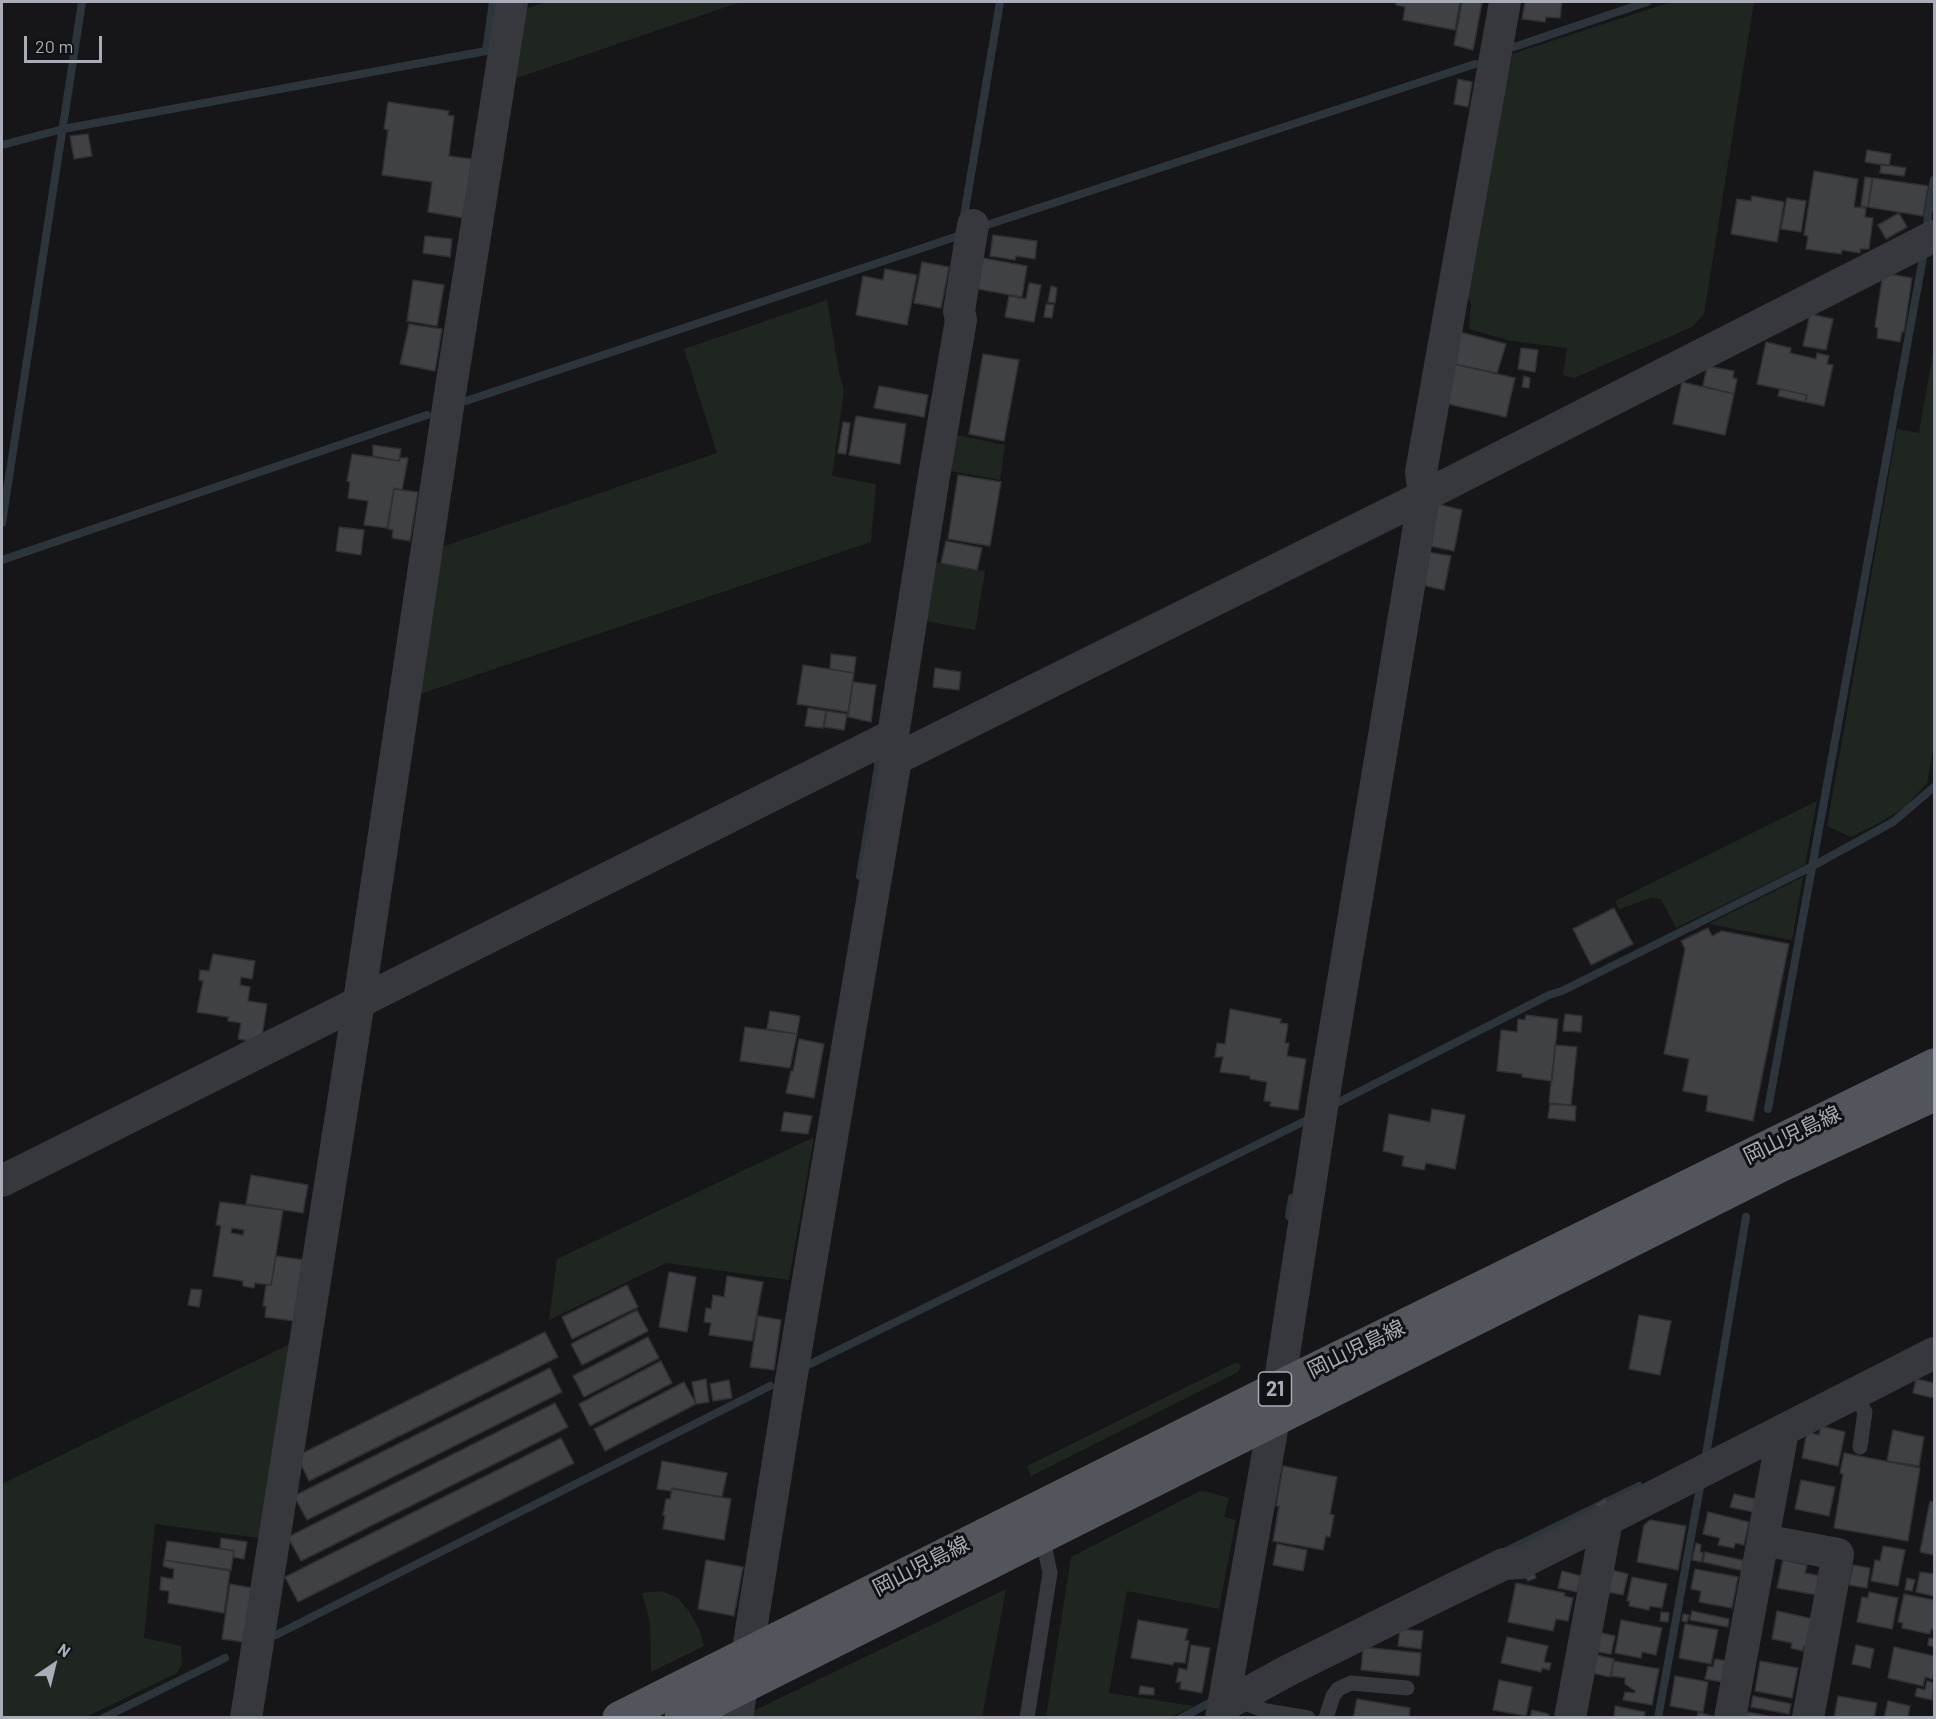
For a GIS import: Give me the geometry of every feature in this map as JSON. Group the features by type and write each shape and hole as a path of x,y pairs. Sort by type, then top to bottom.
{"main road":[{"name":"岡山児島線","path":"681,1718 739,1702 1039,1522 1279,1387 1935,1065"},
{"name":"岡山児島線","path":"619,1718 747,1653 1274,1419 1780,1166 1935,1095"}],"street":[{"path":"246,1718 359,1001 450,394 512,2"},
{"path":"1229,1707 1417,493 1505,2"},
{"path":"739,1702 889,746 962,320 959,311 972,230"},
{"path":"2,1181 359,1001 1417,493 1928,239"},
{"path":"1229,1707 1289,1670 1504,1564 1521,1563 1935,1353"},
{"path":"1730,1718 1783,1431"},
{"path":"1570,1718 1607,1520"},
{"path":"1763,1540 1838,1554 1808,1718"}],"lane":[{"path":"1854,1394 1866,1412 1860,1447"},
{"path":"1027,1718 1050,1573 1039,1522"},
{"path":"1326,1718 1333,1696 1338,1689 1351,1683 1407,1688"},
{"path":"1229,1707 1250,1705 1266,1711 1308,1718"}],"shaded area":[{"path":"547,2 741,2 508,81 519,11"},
{"path":"1671,2 1754,2 1704,314 1692,327 1574,378 1563,375 1567,348 1511,341 1469,329 1471,303 1466,294 1505,70 1511,65 1512,54"},
{"path":"827,300 844,390 832,476 876,484 871,542 417,695 439,548 717,453 684,349"},
{"path":"1934,348 1934,743 1927,783 1905,807 1851,837 1827,826 1897,429 1919,433"},
{"path":"952,434 1005,445 1000,480 945,470"},
{"path":"929,561 985,571 975,630 920,620"},
{"path":"1817,801 1805,865 1676,928 1661,899 1651,898 1619,909 1615,901"},
{"path":"1803,877 1792,940 1709,924"},
{"path":"814,1137 789,1280 666,1263 549,1320 557,1259"},
{"path":"292,1343 259,1538 155,1524 144,1638 181,1646 182,1663 177,1673 86,1717 2,1718 2,1484"},
{"path":"1237,1362 1241,1366 1238,1372 1031,1476 1027,1466"},
{"path":"1200,1491 1229,1498 1224,1517 1236,1520 1219,1609 1127,1591 1109,1693 1194,1706 1171,1717 1046,1717 1071,1557"},
{"path":"1006,1589 982,1717 744,1718 745,1715"},
{"path":"662,1591 678,1598 688,1610 699,1629 704,1646 651,1672 650,1622 642,1593"}],"building":[{"path":"1396,2 1460,2 1455,30 1403,20 1405,7 1396,5"},
{"path":"1462,2 1482,2 1473,50 1454,45"},
{"path":"1525,2 1562,2 1560,18 1546,17 1545,22 1522,19"},
{"path":"1458,79 1472,82 1468,107 1454,104"},
{"path":"388,102 449,111 448,115 454,116 449,156 472,159 464,218 428,212 432,182 382,175 388,130 384,129"},
{"path":"88,134 92,156 74,159 70,136"},
{"path":"1867,150 1891,154 1889,166 1865,162"},
{"path":"1881,164 1906,168 1904,176 1880,173"},
{"path":"1814,171 1858,179 1854,207 1866,208 1865,217 1873,218 1869,249 1860,249 1860,253 1842,250 1841,254 1806,249 1808,236 1804,235"},
{"path":"1865,177 1872,178 1868,207 1861,206"},
{"path":"1873,178 1928,186 1923,216 1868,207"},
{"path":"1752,196 1784,202 1777,242 1731,234 1737,199 1751,201"},
{"path":"1787,198 1806,201 1801,232 1781,229"},
{"path":"1899,213 1907,227 1886,239 1878,225"},
{"path":"993,235 1037,241 1035,259 1016,256 1015,260 990,256"},
{"path":"425,236 452,239 450,257 423,253"},
{"path":"983,258 1027,266 1022,297 978,289"},
{"path":"922,262 949,267 941,308 914,303"},
{"path":"885,269 917,275 907,325 856,315 863,276 883,280"},
{"path":"1883,273 1912,278 1904,332 1902,332 1900,342 1877,338 1878,328 1875,327"},
{"path":"413,280 444,285 437,326 407,321"},
{"path":"1029,283 1041,285 1034,322 1005,317 1009,296 1026,299"},
{"path":"1051,286 1057,288 1055,303 1048,302"},
{"path":"1046,304 1054,305 1052,318 1044,317"},
{"path":"1810,314 1833,319 1826,350 1803,346"},
{"path":"409,324 442,329 435,371 400,364"},
{"path":"1456,331 1506,344 1497,373 1449,363"},
{"path":"1766,342 1791,348 1790,353 1816,359 1817,353 1829,356 1827,364 1833,365 1824,406 1806,402 1807,395 1757,384"},
{"path":"1521,348 1538,350 1535,372 1518,369"},
{"path":"983,354 1019,360 1004,441 969,434"},
{"path":"1449,363 1515,378 1506,417 1439,402"},
{"path":"1707,366 1734,371 1733,378 1737,379 1734,394 1703,386"},
{"path":"1524,376 1530,378 1529,388 1522,387"},
{"path":"1682,382 1734,394 1725,435 1673,424"},
{"path":"879,386 928,395 924,417 874,408"},
{"path":"1780,389 1807,395 1805,402 1778,396"},
{"path":"856,416 906,424 900,464 849,455"},
{"path":"843,422 850,423 846,454 838,453"},
{"path":"373,445 401,449 399,461 373,456"},
{"path":"352,454 399,461 400,458 408,458 402,490 394,488 387,528 364,525 368,501 348,498 350,482 347,481"},
{"path":"958,475 1001,482 990,546 948,539"},
{"path":"394,489 418,492 410,541 392,538 393,530 388,529"},
{"path":"1438,504 1462,510 1454,551 1430,546"},
{"path":"339,527 364,530 361,555 336,551"},
{"path":"946,541 982,548 977,570 941,563"},
{"path":"1427,552 1451,556 1444,590 1422,585"},
{"path":"831,654 856,657 854,673 830,669"},
{"path":"803,665 854,673 848,712 797,704"},
{"path":"935,668 961,672 959,690 933,687"},
{"path":"853,682 876,685 871,722 848,717"},
{"path":"808,708 826,711 823,728 805,726"},
{"path":"827,711 847,714 844,730 824,727"},
{"path":"1614,908 1633,944 1591,965 1573,929"},
{"path":"1708,928 1712,936 1722,931 1789,944 1753,1121 1706,1111 1708,1096 1683,1091 1689,1059 1664,1054 1685,949 1681,941"},
{"path":"213,954 255,961 252,979 241,977 240,985 250,987 248,1001 267,1004 261,1043 238,1039 241,1023 228,1021 228,1017 197,1012 203,981 199,980 200,970 209,971"},
{"path":"1230,1009 1281,1019 1280,1023 1288,1024 1285,1043 1289,1043 1287,1056 1306,1059 1298,1110 1270,1106 1271,1102 1264,1101 1267,1082 1250,1079 1250,1076 1220,1072 1223,1057 1215,1057 1217,1043 1225,1044"},
{"path":"770,1011 800,1016 797,1034 767,1029"},
{"path":"1565,1014 1582,1016 1581,1032 1563,1031"},
{"path":"1526,1015 1558,1019 1552,1081 1497,1071 1501,1030 1517,1032 1518,1019 1525,1020"},
{"path":"745,1027 797,1034 790,1068 740,1061"},
{"path":"799,1039 824,1044 814,1098 786,1093"},
{"path":"1555,1045 1577,1047 1571,1105 1549,1103"},
{"path":"1550,1104 1576,1106 1575,1121 1548,1118"},
{"path":"1432,1109 1465,1115 1455,1169 1426,1163 1424,1170 1402,1166 1404,1156 1383,1151 1389,1114 1430,1122"},
{"path":"784,1112 812,1116 808,1134 781,1131"},
{"path":"251,1175 308,1185 303,1213 246,1204"},
{"path":"220,1202 283,1210 271,1285 255,1283 254,1288 243,1286 243,1281 213,1276 221,1226 216,1225","holes":["232,1228 244,1230 243,1235 231,1233"]},
{"path":"276,1256 304,1260 294,1321 265,1317 266,1306 263,1306 266,1285 271,1285"},
{"path":"669,1272 696,1277 687,1332 659,1327"},
{"path":"727,1276 763,1282 752,1341 709,1335 711,1323 704,1322 706,1308 711,1309 713,1295 724,1297"},
{"path":"627,1285 638,1307 572,1339 562,1317"},
{"path":"191,1289 202,1290 199,1307 188,1305"},
{"path":"637,1310 648,1331 582,1365 571,1344"},
{"path":"1639,1315 1671,1321 1660,1375 1629,1369"},
{"path":"758,1316 781,1320 774,1370 750,1367"},
{"path":"545,1332 558,1357 309,1481 297,1456"},
{"path":"648,1337 659,1358 584,1397 573,1376"},
{"path":"661,1361 672,1383 590,1426 579,1404"},
{"path":"550,1368 562,1392 307,1520 294,1496"},
{"path":"706,1379 709,1402 696,1404 692,1382"},
{"path":"1916,1379 1934,1383 1934,1398 1913,1393"},
{"path":"729,1380 732,1398 713,1401 710,1384"},
{"path":"684,1382 696,1404 605,1451 594,1429"},
{"path":"555,1403 568,1427 301,1561 288,1537"},
{"path":"1821,1426 1845,1432 1838,1466 1802,1458 1807,1432 1819,1435"},
{"path":"1893,1430 1924,1437 1919,1466 1887,1461"},
{"path":"561,1438 574,1463 298,1602 285,1577"},
{"path":"1844,1453 1920,1468 1908,1541 1834,1528"},
{"path":"662,1461 727,1473 722,1497 672,1488 671,1491 657,1489"},
{"path":"1283,1466 1337,1477 1330,1514 1334,1515 1330,1537 1326,1536 1323,1550 1273,1541"},
{"path":"1801,1480 1835,1487 1829,1516 1795,1509"},
{"path":"672,1489 731,1499 724,1540 663,1529 666,1499 670,1499"},
{"path":"1734,1494 1755,1499 1753,1512 1730,1507"},
{"path":"1606,1498 1610,1506 1599,1512 1595,1504"},
{"path":"1930,1501 1934,1502 1934,1555 1920,1552"},
{"path":"1708,1512 1749,1522 1744,1545 1735,1543 1734,1548 1718,1545 1720,1538 1703,1534"},
{"path":"1650,1520 1686,1526 1678,1570 1637,1562 1644,1525"},
{"path":"221,1538 247,1542 244,1559 233,1557 234,1551 220,1548"},
{"path":"167,1541 234,1551 231,1570 164,1560"},
{"path":"1696,1543 1701,1545 1700,1552 1703,1553 1701,1562 1692,1560"},
{"path":"1277,1544 1307,1550 1303,1571 1273,1565"},
{"path":"1883,1546 1905,1550 1898,1586 1871,1581 1875,1560 1880,1561"},
{"path":"1705,1552 1746,1561 1744,1571 1703,1562"},
{"path":"164,1560 230,1571 224,1613 168,1603 169,1591 160,1590 161,1577 173,1579 174,1569 163,1566"},
{"path":"706,1560 743,1567 734,1616 698,1609"},
{"path":"1783,1560 1807,1565 1805,1573 1821,1576 1817,1595 1777,1588"},
{"path":"1853,1565 1870,1568 1867,1588 1849,1585"},
{"path":"1695,1569 1738,1577 1732,1608 1699,1602 1701,1591 1691,1589"},
{"path":"1612,1570 1628,1574 1623,1595 1608,1592"},
{"path":"1562,1571 1581,1576 1577,1592 1558,1588"},
{"path":"1920,1572 1934,1574 1934,1596 1916,1592"},
{"path":"1534,1573 1536,1578 1528,1581 1525,1576"},
{"path":"1632,1577 1667,1584 1662,1608 1650,1606 1649,1610 1629,1606 1630,1601 1627,1601"},
{"path":"1907,1578 1915,1580 1912,1591 1905,1590"},
{"path":"1516,1583 1565,1593 1564,1596 1573,1598 1568,1621 1556,1619 1553,1631 1508,1622"},
{"path":"230,1584 252,1588 244,1642 222,1639"},
{"path":"1869,1592 1898,1598 1892,1629 1857,1622 1862,1597 1868,1598"},
{"path":"1904,1594 1934,1600 1934,1630 1931,1629 1930,1634 1902,1628 1903,1623 1898,1622"},
{"path":"1692,1611 1729,1619 1728,1627 1690,1620"},
{"path":"1777,1611 1813,1619 1808,1647 1804,1646 1803,1651 1791,1648 1792,1643 1772,1639"},
{"path":"1661,1612 1669,1613 1668,1622 1660,1621"},
{"path":"1683,1614 1689,1615 1687,1622 1682,1621"},
{"path":"1138,1620 1188,1629 1185,1640 1189,1641 1185,1663 1174,1662 1173,1665 1131,1658"},
{"path":"1621,1620 1662,1628 1656,1655 1642,1652 1641,1658 1615,1653"},
{"path":"1685,1624 1718,1630 1711,1664 1679,1658"},
{"path":"1400,1629 1423,1631 1421,1649 1398,1646"},
{"path":"1598,1632 1615,1636 1611,1654 1593,1651"},
{"path":"1507,1637 1548,1646 1544,1662 1551,1663 1549,1670 1542,1668 1541,1672 1501,1663"},
{"path":"1929,1638 1934,1639 1934,1647 1928,1645"},
{"path":"1191,1645 1210,1648 1202,1693 1180,1689 1181,1682 1176,1682 1179,1668 1187,1670"},
{"path":"1856,1645 1874,1649 1870,1668 1852,1664"},
{"path":"1363,1647 1421,1653 1419,1676 1361,1670"},
{"path":"1894,1647 1934,1656 1932,1679 1925,1677 1923,1686 1888,1678"},
{"path":"1597,1655 1614,1659 1610,1677 1593,1673"},
{"path":"1715,1659 1727,1661 1723,1682 1705,1679 1708,1666 1713,1667"},
{"path":"1614,1661 1659,1669 1652,1705 1623,1700 1625,1692 1635,1693 1635,1691 1625,1684 1625,1678 1611,1676"},
{"path":"1760,1661 1798,1668 1792,1698 1755,1691"},
{"path":"1675,1676 1708,1682 1703,1712 1670,1706"},
{"path":"1499,1680 1532,1687 1526,1716 1493,1710"},
{"path":"1927,1681 1934,1683 1932,1700 1915,1696 1917,1688 1925,1690"},
{"path":"1140,1686 1154,1688 1154,1695 1139,1694"},
{"path":"1753,1696 1791,1704 1789,1714 1751,1707"},
{"path":"1838,1696 1877,1703 1874,1718 1834,1718"},
{"path":"1357,1699 1410,1708 1409,1718 1353,1718"},
{"path":"1888,1701 1910,1706 1908,1716 1914,1718 1884,1718"},
{"path":"1615,1706 1645,1712 1644,1718 1614,1718"},
{"path":"1532,1710 1549,1714 1548,1718 1530,1718"},
{"path":"1698,1712 1715,1717 1715,1718 1697,1718"},
{"path":"1747,1712 1779,1718 1746,1718"}],"waterway":[{"path":"2,523 82,2"},
{"path":"2,145 63,129 486,51 493,2"},
{"path":"963,222 1000,2"},
{"path":"1514,47 1647,2"},
{"path":"981,227 1475,64"},
{"path":"1927,231 1934,180"},
{"path":"466,401 964,234"},
{"path":"1768,1109 1924,252"},
{"path":"2,560 427,415"},
{"path":"860,876 878,767 877,752"},
{"path":"1337,1103 1549,995 1562,991 1811,867 1893,822 1934,787"},
{"path":"804,1367 1311,1118"},
{"path":"1289,1216 1292,1198"},
{"path":"1705,1461 1746,1217"},
{"path":"276,1635 770,1386"},
{"path":"1658,1718 1701,1482"},
{"path":"1504,1552 1639,1486"},
{"path":"103,1718 225,1658"},
{"path":"1181,1718 1213,1701"}]}
